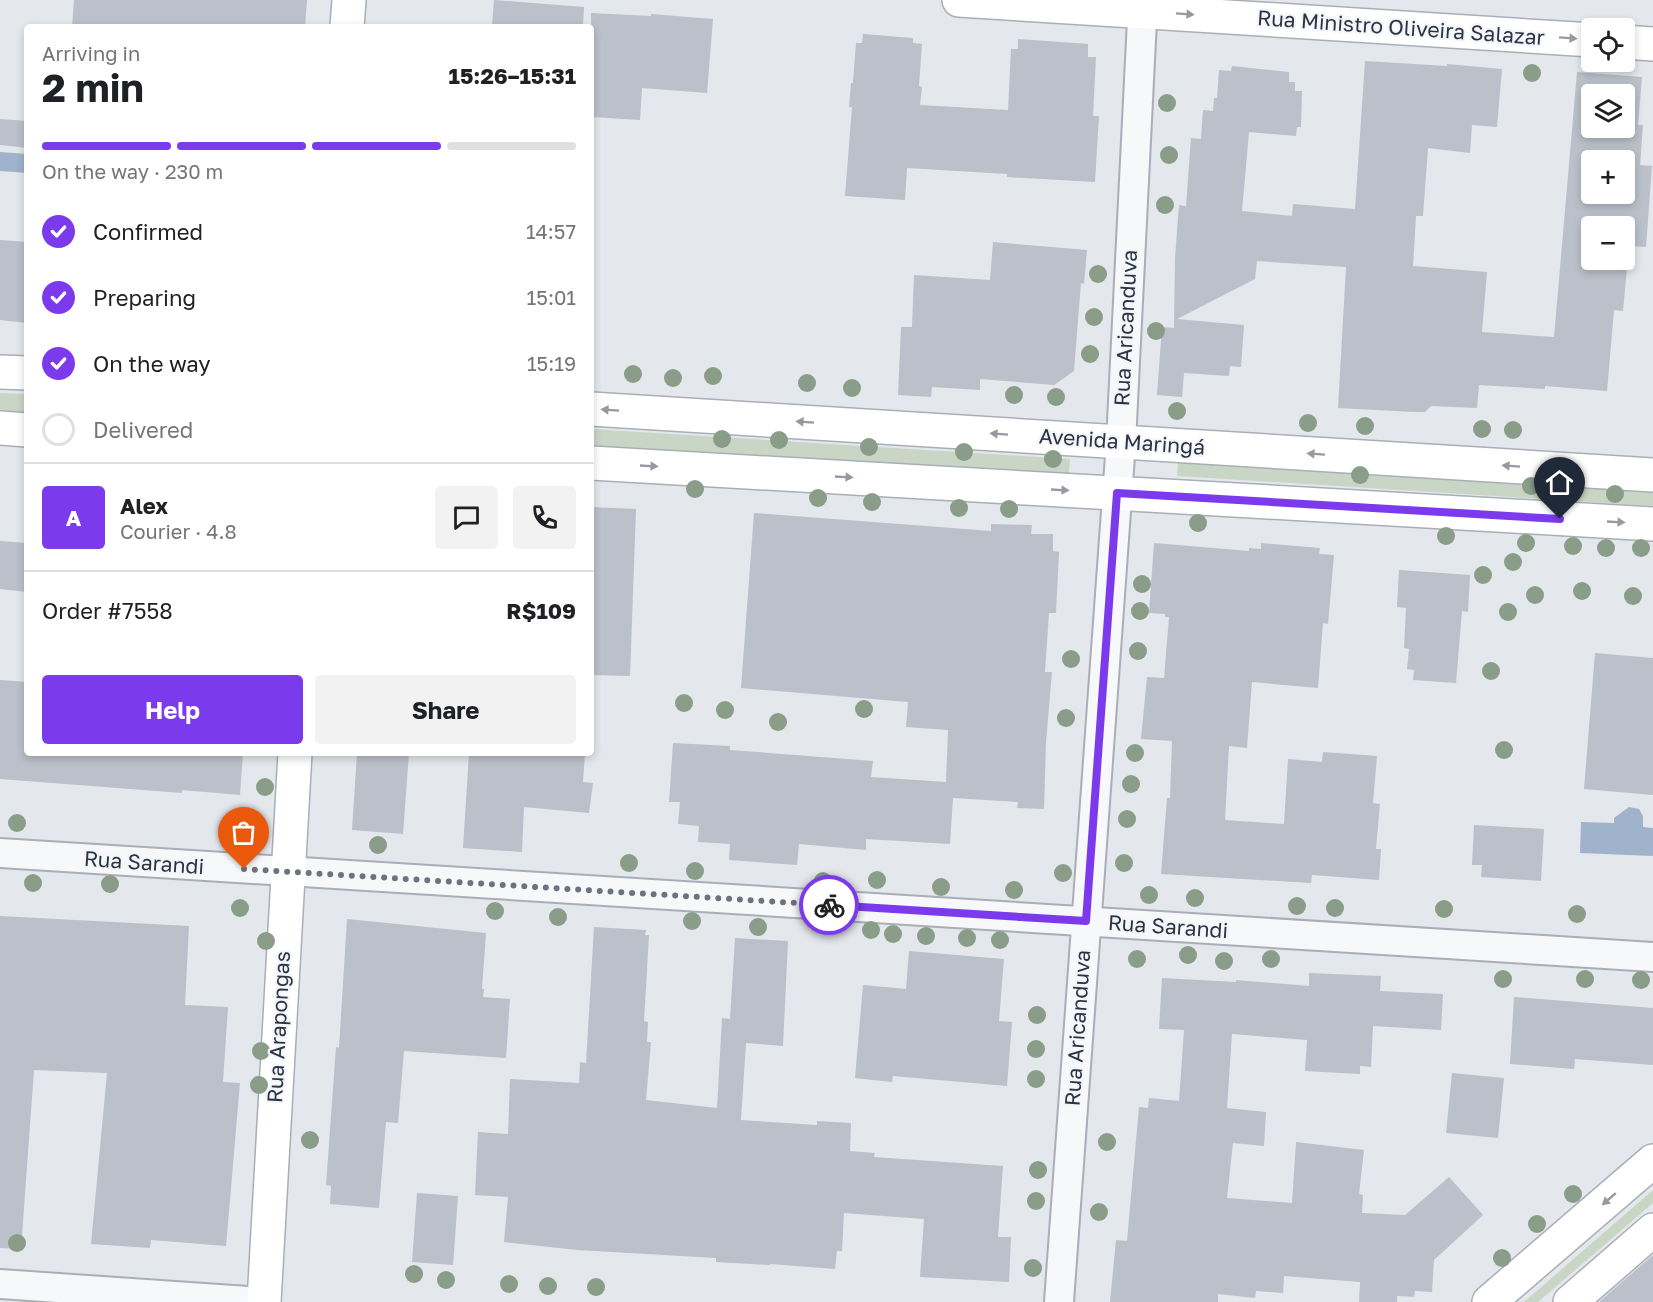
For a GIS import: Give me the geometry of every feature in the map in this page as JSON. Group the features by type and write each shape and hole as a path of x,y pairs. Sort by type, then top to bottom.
{"street":[{"path":"347,24 349,0"},
{"name":"Rua Ministro Oliveira Salazar","path":"959,0 1143,6 1581,39"},
{"name":"Rua Aricanduva","path":"1059,1302 1121,442 1143,6"},
{"path":"1635,43 1653,44"},
{"path":"0,372 24,373"},
{"name":"Avenida Maringá","path":"594,409 1653,475"},
{"path":"0,428 24,430"},
{"path":"594,463 1653,524"},
{"name":"Rua Arapongas","path":"263,1302 295,756"},
{"name":"Rua Sarandi","path":"0,854 1653,957"},
{"path":"1490,1302 1653,1161"},
{"path":"1570,1302 1653,1230"},
{"path":"0,1284 263,1302"}],"green space":[{"path":"0,393 24,394 24,422 0,421"},
{"path":"594,429 1070,459 1068,483 594,454"},
{"path":"1179,454 1653,483 1653,506 1177,476"},
{"path":"1653,1190 1653,1203 1538,1302 1524,1302"}],"water":[{"path":"0,152 24,154 24,173 0,171"},
{"path":"1629,807 1639,809 1643,816 1643,827 1653,828 1653,856 1580,853 1581,822 1614,823 1614,818"}],"building":[{"path":"74,0 307,0 305,24 72,24"},
{"path":"494,0 584,7 583,24 492,24"},
{"path":"591,13 651,16 651,14 713,19 707,93 642,88 640,120 594,117 594,24 591,24"},
{"path":"863,34 913,38 913,43 922,44 920,105 1008,110 1011,49 1018,49 1018,39 1088,44 1088,57 1096,57 1093,116 1099,116 1095,182 907,168 905,200 845,196 852,107 849,107 851,83 853,83 856,43 862,43"},
{"path":"1365,61 1502,69 1497,127 1472,125 1470,153 1428,148 1423,216 1416,216 1413,266 1487,272 1482,332 1554,337 1577,72 1642,77 1638,125 1643,125 1640,165 1652,166 1646,247 1635,246 1635,216 1581,216 1581,270 1627,270 1623,311 1614,310 1607,391 1545,386 1545,389 1479,385 1477,408 1431,406 1425,412 1414,412 1338,408 1346,267 1257,261 1255,279 1177,319 1244,325 1241,367 1230,366 1229,376 1184,373 1182,397 1157,395 1162,327 1174,328 1175,258 1179,205 1186,206 1191,138 1201,139 1203,110 1213,111 1214,98 1217,98 1219,70 1231,71 1232,66 1289,72 1289,82 1295,82 1295,91 1302,91 1301,127 1297,127 1296,136 1249,132 1242,211 1292,216 1293,204 1355,209"},
{"path":"0,119 24,121 24,148 0,145"},
{"path":"0,240 24,242 24,323 0,320"},
{"path":"993,242 1087,250 1084,284 1081,283 1074,371 1054,385 980,379 980,390 932,387 931,397 898,395 901,327 912,327 914,275 990,280"},
{"path":"594,507 636,509 630,676 594,675"},
{"path":"754,513 991,531 991,524 1032,525 1031,534 1053,534 1053,551 1059,552 1056,613 1049,613 1045,672 1052,672 1046,742 1044,809 1017,808 1018,802 953,798 950,844 866,839 866,850 799,844 797,865 729,860 730,844 698,842 699,826 678,824 680,802 669,802 673,743 730,746 730,750 873,761 871,777 946,782 948,730 906,727 908,702 741,688"},
{"path":"0,541 24,543 24,592 0,589"},
{"path":"1154,543 1249,551 1249,548 1261,549 1261,543 1320,548 1319,554 1334,555 1328,624 1323,623 1318,688 1252,682 1247,748 1229,746 1225,820 1284,824 1288,759 1322,762 1323,752 1377,756 1373,803 1380,804 1376,849 1381,849 1379,880 1312,875 1311,883 1161,874 1167,798 1170,798 1172,741 1141,739 1147,677 1164,678 1169,617 1165,617 1165,614 1149,613"},
{"path":"1399,570 1470,575 1468,612 1462,611 1456,683 1413,680 1414,670 1407,669 1409,649 1404,648 1406,608 1397,607"},
{"path":"1595,653 1653,658 1653,795 1584,789"},
{"path":"0,680 24,682 24,756 243,756 240,795 182,790 182,793 0,779"},
{"path":"357,756 409,756 403,834 352,830"},
{"path":"469,756 585,756 583,782 593,783 589,813 524,807 522,852 463,848"},
{"path":"1474,825 1544,829 1541,881 1481,877 1482,865 1472,865"},
{"path":"0,916 189,926 185,1005 228,1007 223,1082 240,1083 226,1246 151,1240 150,1248 91,1244 107,1073 34,1070 21,1249 0,1248"},
{"path":"347,919 486,933 483,997 510,999 506,1058 404,1051 398,1123 386,1122 379,1208 330,1204 331,1186 326,1185 336,1047 339,1048"},
{"path":"594,927 646,930 645,935 649,935 644,1021 648,1022 647,1042 651,1042 646,1100 717,1108 722,1018 730,1019 735,938 788,941 783,1046 746,1043 741,1120 817,1125 817,1121 851,1123 850,1151 875,1153 874,1157 1003,1166 998,1237 1011,1237 1009,1282 920,1277 924,1219 844,1213 842,1251 837,1251 835,1269 716,1262 716,1258 577,1250 504,1242 508,1197 475,1195 478,1132 508,1134 510,1079 579,1083 580,1062 586,1063"},
{"path":"909,951 1004,959 999,1021 1012,1022 1007,1086 893,1076 892,1082 855,1078 863,985 906,989"},
{"path":"1309,973 1381,976 1380,991 1443,994 1441,1030 1373,1026 1371,1067 1360,1066 1360,1074 1305,1071 1307,1040 1232,1034 1227,1108 1266,1112 1264,1146 1233,1143 1227,1198 1292,1203 1296,1142 1364,1150 1359,1194 1363,1195 1362,1213 1405,1215 1449,1177 1483,1215 1434,1260 1432,1292 1415,1291 1414,1297 1397,1296 1397,1302 1359,1302 1360,1282 1284,1276 1283,1293 1256,1291 1255,1298 1218,1294 1218,1302 1110,1302 1116,1240 1127,1241 1139,1107 1148,1108 1149,1098 1179,1101 1184,1030 1159,1029 1162,978 1236,982 1236,980 1309,986"},
{"path":"1514,997 1653,1008 1653,1065 1575,1059 1574,1069 1510,1064"},
{"path":"1452,1073 1504,1078 1498,1138 1446,1133"},
{"path":"417,1193 458,1196 453,1265 412,1262"},
{"path":"1653,1255 1653,1302 1599,1302"}],"way so far":[{"path":"244,869 829,905"}],"route":[{"path":"829,905 1086,921 1117,493 1560,519"}]}
